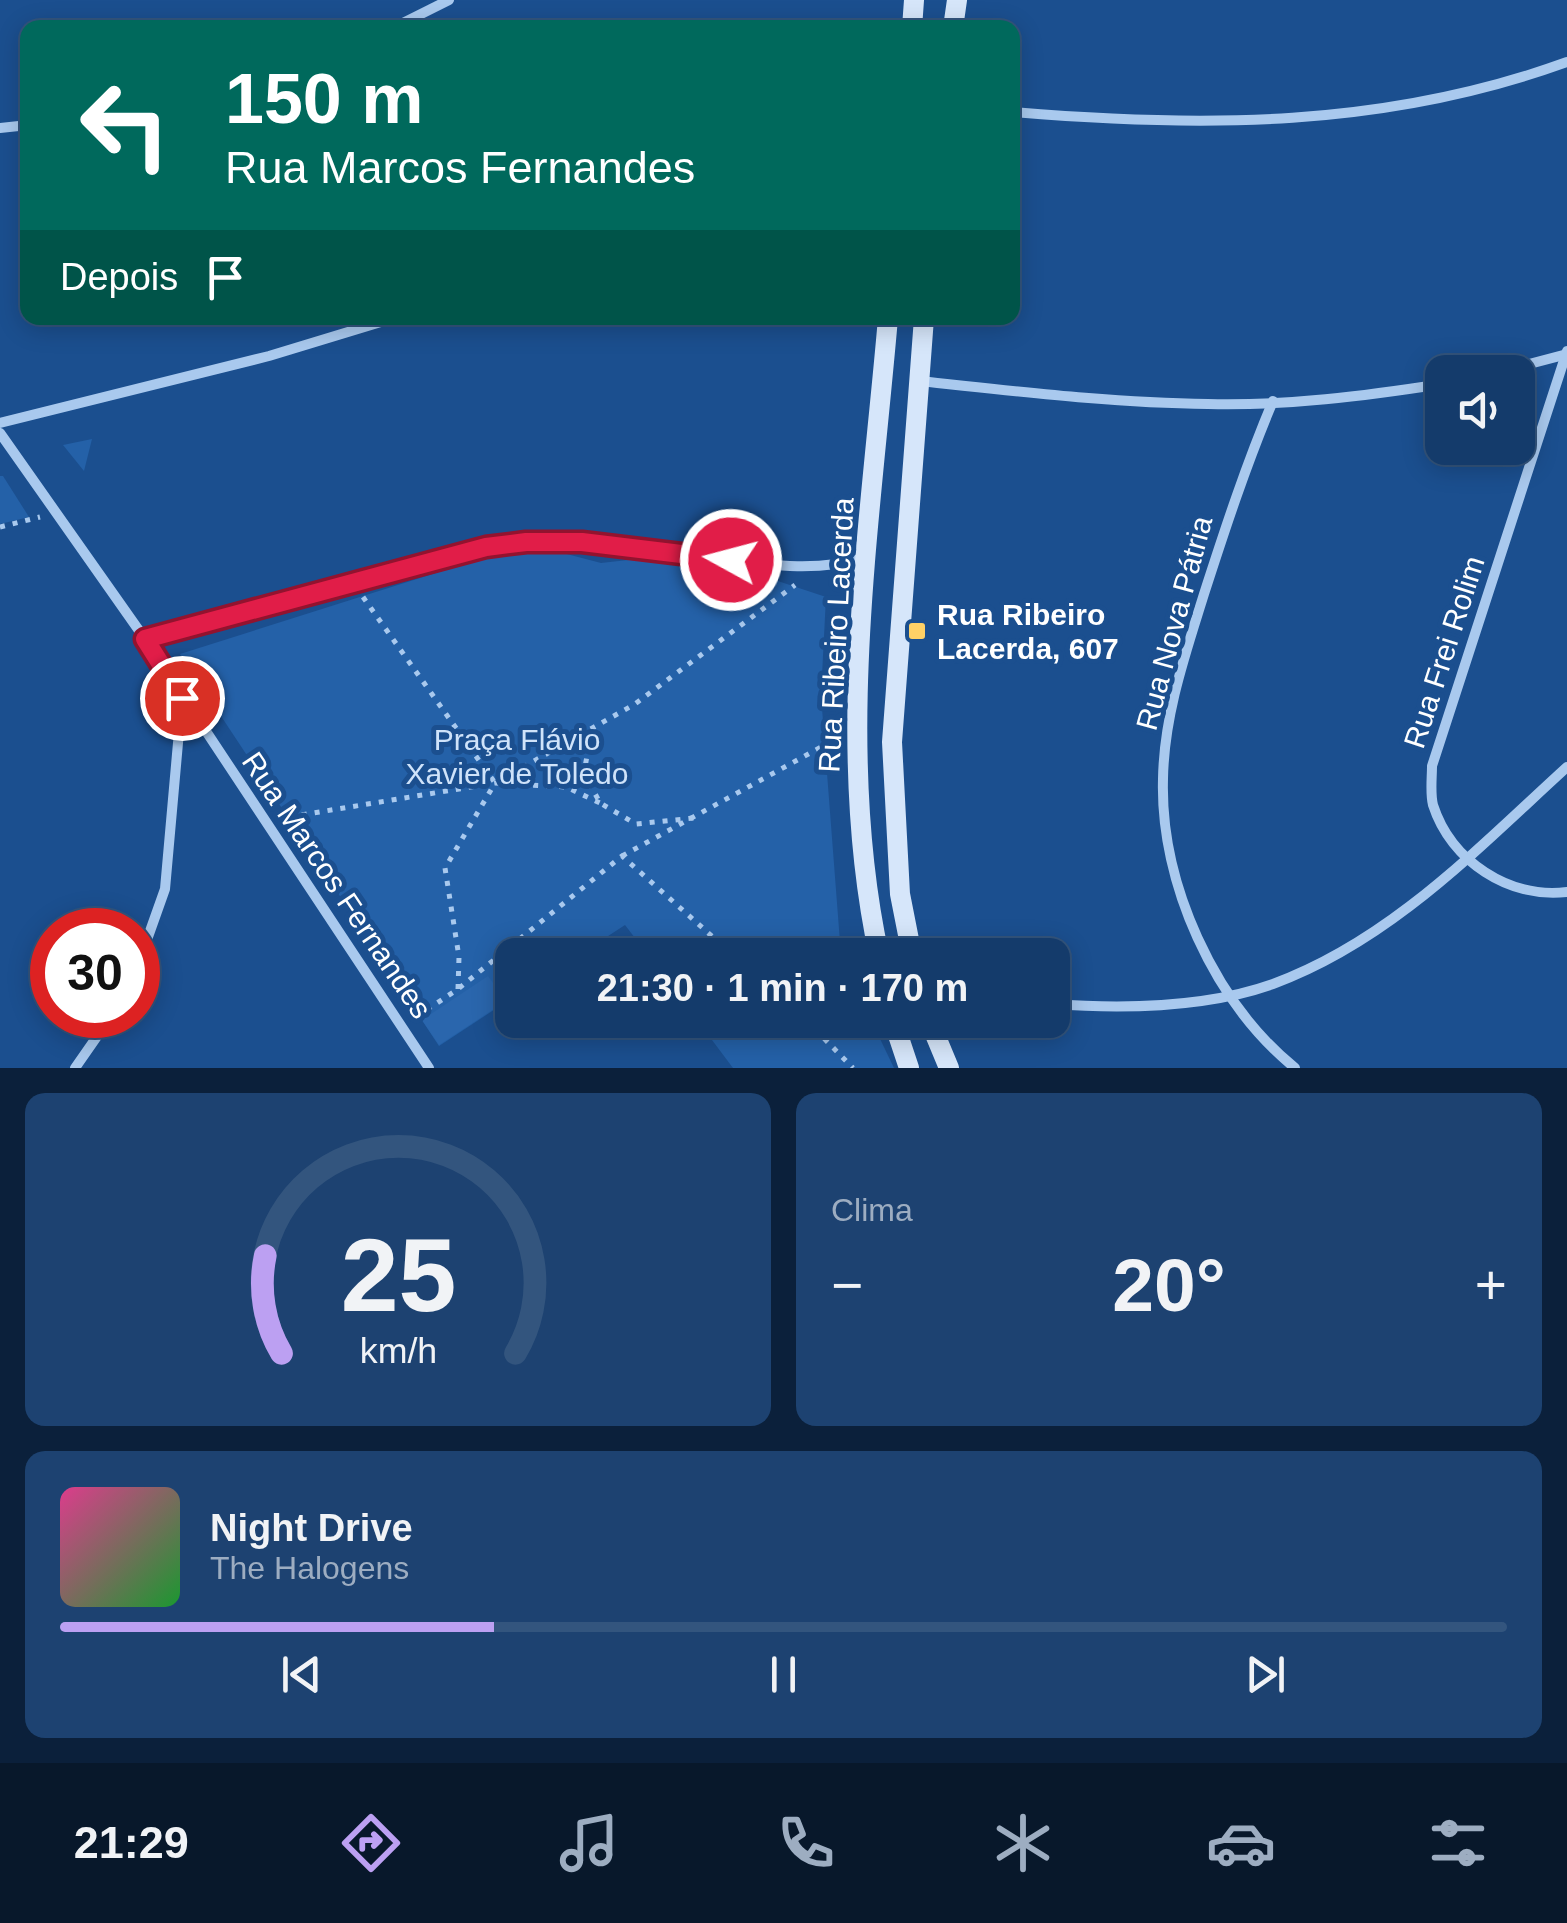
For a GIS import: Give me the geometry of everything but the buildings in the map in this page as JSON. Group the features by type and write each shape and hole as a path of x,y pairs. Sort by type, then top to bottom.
{"street":[{"path":"409,20 449,0"},
{"path":"1020,113 1201,124 1351,116 1424,103 1567,62"},
{"path":"0,423 269,356 371,325"},
{"name":"Rua Ribeiro Lacerda","path":"876,938 863,864 857,781 868,557 887,325"},
{"name":"Rua Ribeiro Lacerda","path":"909,938 900,894 892,742 923,325"},
{"path":"1535,362 1567,353"},
{"name":"Rua Frei Rolim","path":"1567,353 1432,766 1432,802 1450,836 1469,858 1517,890 1567,892"},
{"path":"918,380 1110,400 1272,402 1425,386"},
{"name":"Rua Nova Pátria","path":"1272,402 1242,473 1182,665 1162,784 1177,873 1208,958 1230,995 1294,1068"},
{"name":"Rua Marcos Fernandes","path":"0,433 145,639 429,1068"},
{"path":"145,639 486,547 526,542 582,542 806,569 868,557"},
{"path":"158,908 165,889 182,698"},
{"path":"1070,1004 1180,1002 1272,984 1334,954 1413,904 1567,767"},
{"path":"75,1068 96,1038"},
{"path":"899,1038 909,1068"},
{"path":"936,1038 948,1068"}],"path":[{"path":"0,527 57,513"},
{"path":"458,989 458,957 445,868 495,784 635,704 795,586"},
{"path":"362,595 495,784"},
{"path":"591,732 584,773 600,803"},
{"path":"401,1027 458,989 622,856 837,740"},
{"path":"289,816 495,784 566,788 636,824 697,818"},
{"path":"622,856 714,938"},
{"path":"824,1038 853,1068"}],"green space":[{"path":"92,439 84,471 63,445"},
{"path":"3,476 29,517 0,524"},
{"name":"Praça Flávio Xavier de Toledo","path":"559,552 601,563 655,557 739,568 826,597 821,695 840,938 635,938 625,925 605,938 495,938 495,1009 439,1046 180,654 499,553"},
{"path":"710,1038 880,1038 894,1068 733,1068"}],"place":[{"name":"Rua Ribeiro Lacerda, 607","path":"917,631"}],"route":[{"path":"182,698 145,639 486,547 582,542 731,560"}]}
